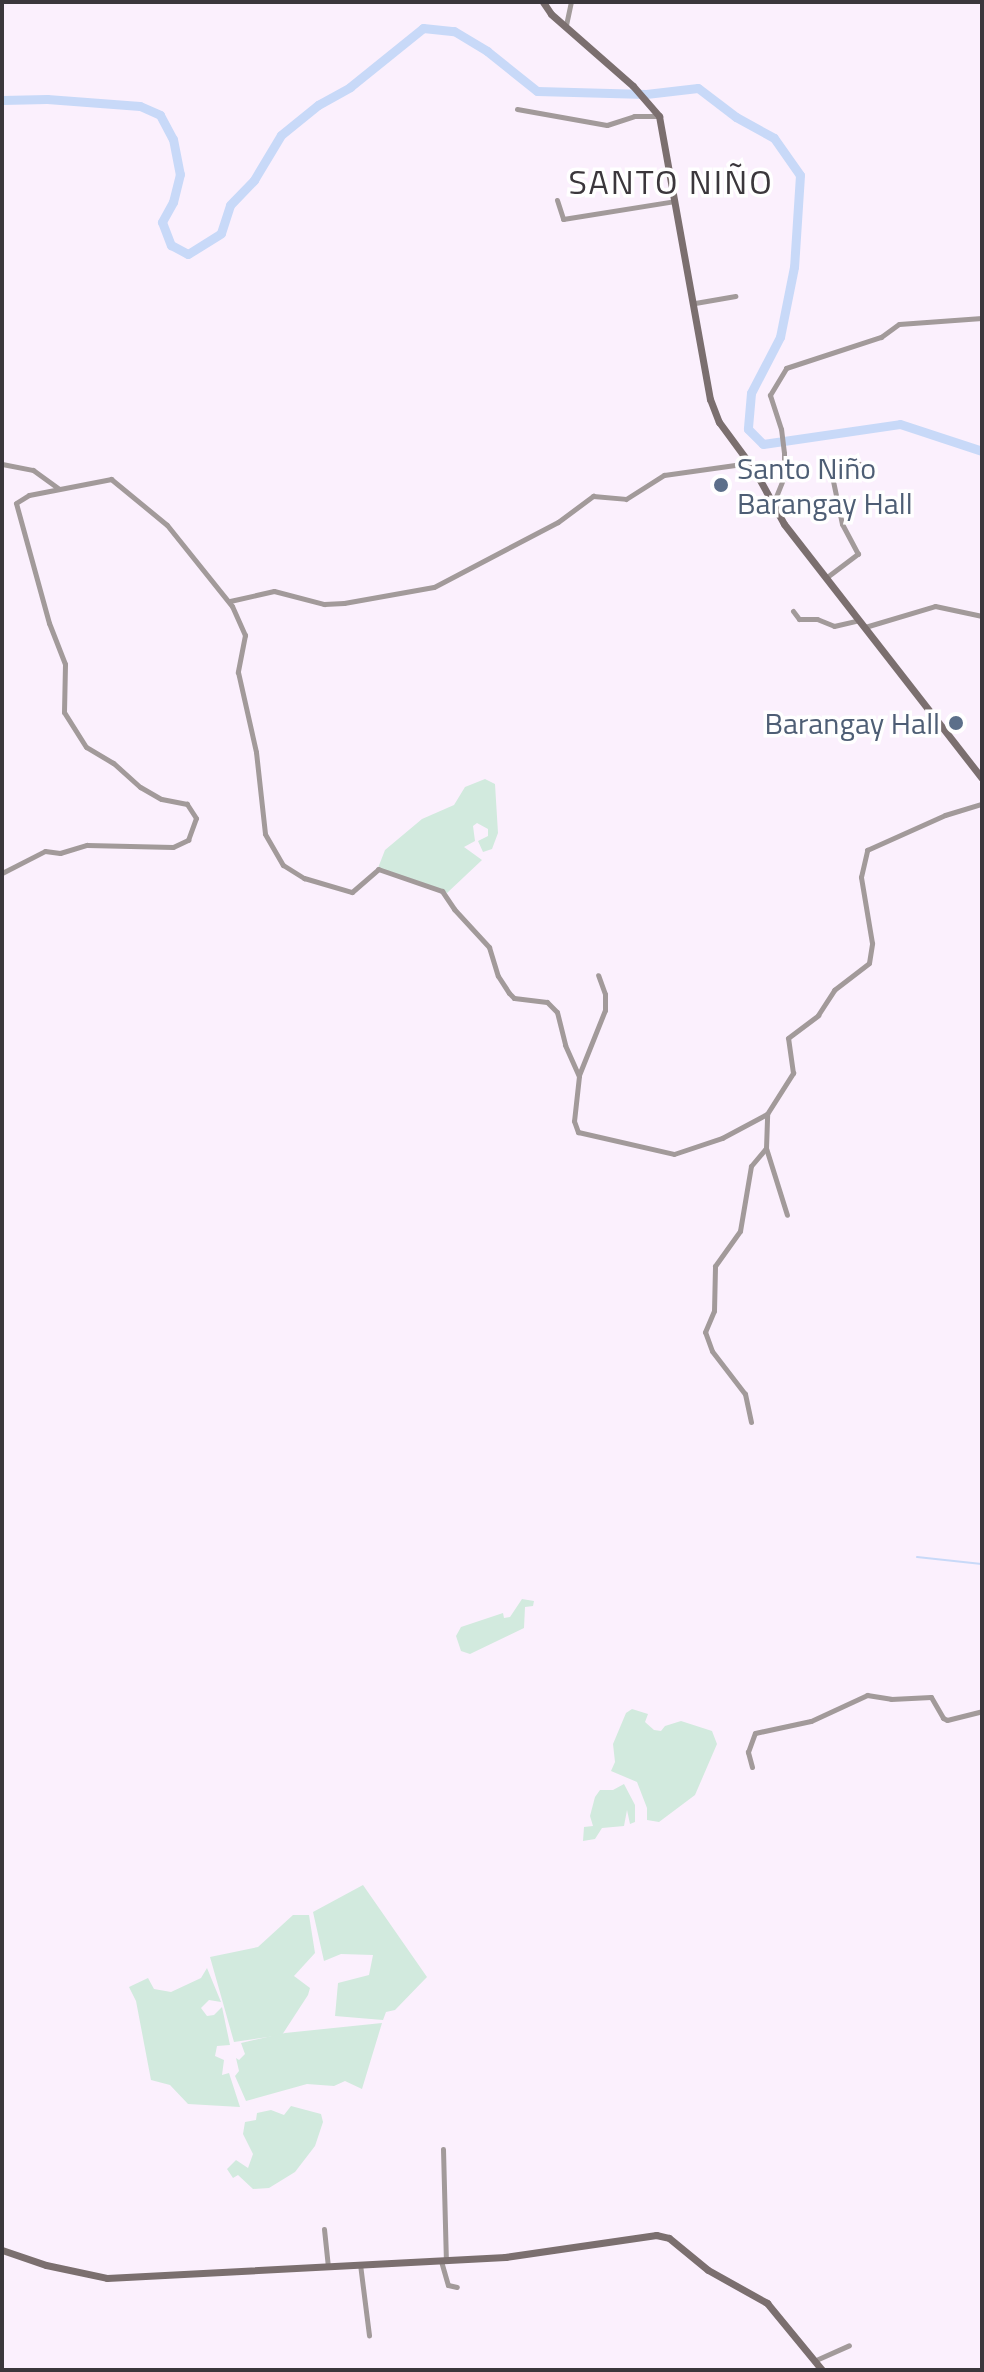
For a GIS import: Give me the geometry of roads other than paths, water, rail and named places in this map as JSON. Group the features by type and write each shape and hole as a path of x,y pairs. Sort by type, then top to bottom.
{"street":[{"path":"543,2 633,86 658,114 695,303 710,399 727,435 750,463 784,524 982,778"},
{"path":"566,25 571,2"},
{"path":"517,109 607,125 634,116 658,114"},
{"path":"557,200 563,219 676,201"},
{"path":"695,303 735,296"},
{"path":"773,504 784,477 784,447 770,395 786,368 881,337 899,324 982,318"},
{"path":"230,601 274,591 324,604 344,603 434,587 558,522 593,496 626,499 664,475 750,463"},
{"path":"2,464 33,470 59,489"},
{"path":"827,577 858,554 842,524 832,476 859,464"},
{"path":"2,873 45,851 60,853 87,845 173,847 188,840 196,818 187,804 161,799 86,747 67,720 65,664 15,508 19,498 111,479 167,525 230,601 245,635 238,672 256,752 265,834 283,865 304,878 352,892 378,869 400,879 438,888 489,947 509,993 553,1006 579,1076"},
{"path":"793,611 799,619 817,619 834,626 862,624 935,606 982,616"},
{"path":"787,1215 766,1148 767,1114 793,1073 788,1038 818,1015 834,990 869,963 872,943 861,877 867,850 945,815 982,804"},
{"path":"598,975 605,994 605,1010 579,1076 574,1121 578,1132 674,1154 698,1147 767,1114"},
{"path":"751,1422 745,1394 712,1351 705,1332 714,1311 715,1266 740,1231 751,1166 766,1148"},
{"path":"752,1767 748,1752 755,1733 811,1721 867,1695 898,1699 931,1697 947,1720 982,1711"},
{"path":"443,2149 444,2261 448,2285 457,2287"},
{"path":"324,2229 328,2266"},
{"path":"2,2250 46,2265 107,2278 505,2257 656,2235 669,2238 708,2270 767,2303 822,2370"},
{"path":"360,2264 369,2335"},
{"path":"816,2360 849,2345"}],"waterway":[{"path":"2,100 47,99 140,106 160,115 173,139 180,174 173,202 162,222 171,245 188,254 221,233 230,205 254,180 281,135 318,105 350,87 423,28 454,31 487,51 537,91 646,94 698,88 736,117 774,138 800,175 794,267 780,337 751,393 748,429 763,444 900,424 982,451"},
{"path":"917,1557 982,1564"}],"place":[{"name":"Santo Niño Barangay Hall","path":"721,485"},
{"name":"Barangay Hall","path":"956,723"}],"district":[{"name":"SANTO NIÑO","path":"671,182"}]}
